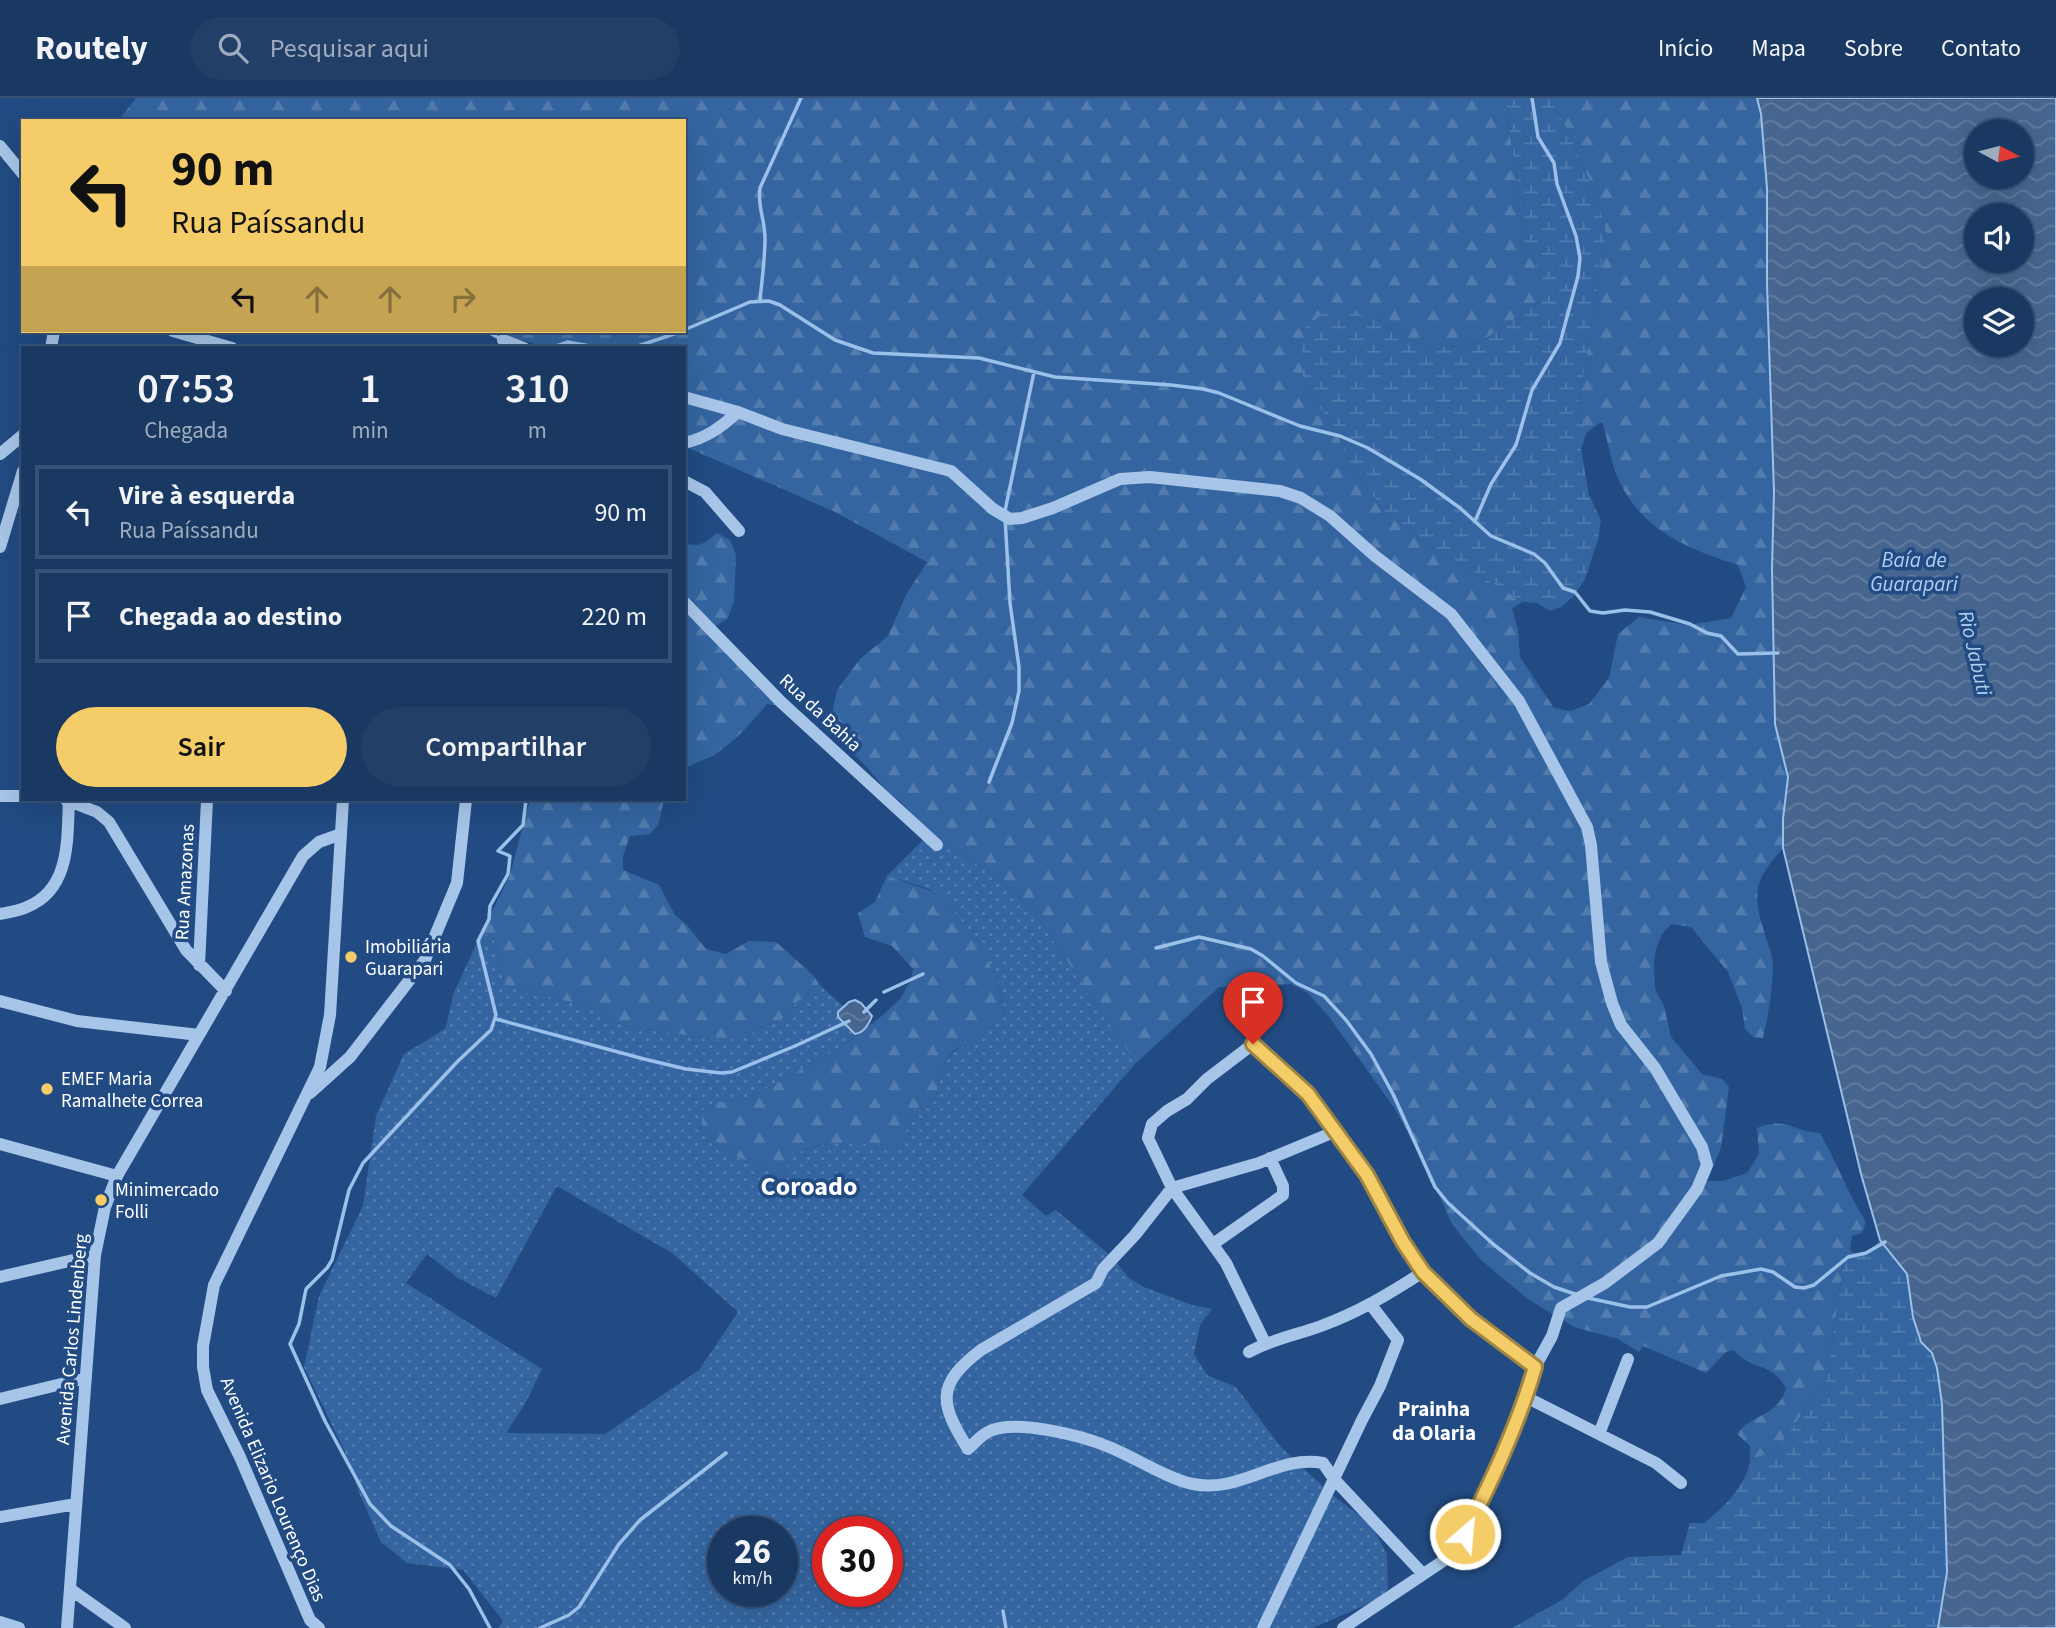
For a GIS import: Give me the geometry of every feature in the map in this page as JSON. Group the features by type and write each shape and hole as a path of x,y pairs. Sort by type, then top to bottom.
{"street":[{"path":"0,146 21,172"},
{"path":"180,333 225,346"},
{"path":"503,340 519,346"},
{"path":"686,398 738,412 782,429 951,471 993,509 1010,519 1053,508 1120,479 1150,477 1279,491 1301,498 1330,516 1376,556 1451,614 1519,701 1587,827 1591,845 1601,962 1612,1003 1620,1025 1656,1068 1702,1147 1707,1165 1698,1189 1658,1243 1605,1283 1561,1308 1552,1336 1535,1367 1526,1397 1484,1496 1455,1553 1343,1628"},
{"path":"686,442 719,430 738,412"},
{"path":"0,454 21,437"},
{"path":"0,547 21,478"},
{"path":"686,482 705,492 739,531"},
{"name":"Rua da Bahia","path":"686,603 781,702 937,845"},
{"path":"0,796 21,796"},
{"path":"0,914 27,907 45,897 57,881 65,864 67,801"},
{"path":"72,801 97,806 118,833 186,950 226,991"},
{"name":"Rua Amazonas","path":"200,965 207,801"},
{"name":"Avenida Elizario Lourenço Dias","path":"318,1628 310,1620 246,1469 207,1390 203,1346 214,1285 320,1067 330,1015 343,801"},
{"path":"305,1098 350,1057 425,960 457,883 466,801"},
{"name":"Avenida Carlos Lindenberg","path":"67,1628 95,1255 106,1207 117,1176 303,856 318,842 341,834"},
{"path":"0,1001 77,1021 198,1035"},
{"path":"1265,1343 1246,1300 1213,1244 1172,1188 1148,1138 1152,1124 1187,1099 1207,1079 1253,1044 1308,1094 1367,1175 1403,1242 1423,1272 1471,1319 1535,1367"},
{"path":"1334,1132 1270,1158 1172,1188 1135,1235 1103,1269 1096,1283 981,1350 964,1363 949,1383 948,1415 968,1449 988,1432 1005,1427 1030,1428 1084,1438 1192,1484 1216,1486 1308,1460 1323,1464 1423,1574"},
{"path":"0,1144 117,1176"},
{"path":"1213,1244 1283,1195 1283,1186 1270,1158"},
{"path":"0,1277 95,1255"},
{"path":"1249,1352 1265,1343 1321,1326 1371,1305 1423,1272"},
{"path":"1264,1628 1380,1386 1398,1340 1371,1305"},
{"path":"1599,1434 1628,1359"},
{"path":"0,1399 86,1378"},
{"path":"1526,1397 1656,1463 1681,1483"},
{"path":"0,1517 76,1504"},
{"path":"69,1588 125,1628"},
{"path":"0,1622 19,1628"}],"green space":[{"path":"136,98 1504,98 1518,185 1522,239 1539,271 1539,302 1479,343 1439,347 1414,342 1376,319 1306,390 1336,429 1346,457 1386,514 1436,549 1523,602 1512,608 1518,630 1520,657 1554,708 1571,711 1589,704 1609,678 1618,634 1639,617 1688,625 1731,618 1746,587 1738,565 1685,545 1669,536 1641,513 1619,481 1603,424 1601,422 1587,432 1579,402 1606,234 1599,203 1569,133 1550,98 1757,98 1761,114 1767,188 1767,285 1774,492 1772,569 1775,724 1788,777 1783,848 1762,877 1757,895 1773,965 1763,1038 1753,1037 1745,1029 1742,1008 1728,972 1691,927 1671,924 1662,934 1654,962 1655,989 1664,1006 1671,1037 1702,1074 1722,1079 1729,1087 1721,1148 1707,1181 1722,1181 1747,1173 1759,1154 1757,1128 1783,1124 1820,1133 1866,1222 1862,1233 1852,1236 1850,1250 1845,1253 1826,1382 1775,1451 1750,1460 1750,1446 1737,1434 1749,1422 1777,1405 1782,1398 1786,1389 1781,1380 1769,1370 1741,1357 1734,1350 1726,1352 1706,1373 1643,1346 1639,1352 1618,1339 1574,1327 1528,1299 1481,1260 1452,1224 1425,1164 1395,1109 1330,1018 1308,993 1291,984 1219,987 1136,1063 1032,909 1001,881 930,833 898,799 891,801 864,764 828,732 837,690 860,659 888,636 906,595 927,562 835,512 686,447 686,346 543,346 495,333 686,333 686,119 120,119"},
{"path":"1504,98 1550,98 1569,133 1599,203 1606,234 1579,402 1587,432 1581,449 1589,495 1601,520 1598,540 1585,579 1574,596 1561,607 1550,611 1537,603 1523,602 1436,549 1386,514 1346,457 1336,429 1306,390 1301,365 1304,329 1331,306 1376,319 1414,342 1440,347 1479,343 1539,302 1539,271 1522,239 1518,185"},
{"path":"717,533 730,540 736,555 734,601 728,618 711,629 782,706 767,704 729,744 714,755 686,769 686,543 702,544"},
{"path":"530,801 664,801 658,825 650,834 630,836 623,856 623,870 659,885 675,915 687,925 706,949 726,954 749,941 776,942 813,975 819,984 774,1024 761,1027 748,1036 724,1040 622,1025 602,1017 592,1007 505,986 494,939 482,932 510,875"},
{"path":"930,833 1001,881 1032,909 1136,1063 1022,1195 1046,1216 1056,1210 1111,1256 1129,1278 1144,1287 1192,1305 1212,1309 1200,1325 1194,1354 1207,1375 1236,1387 1280,1446 1331,1494 1371,1524 1387,1554 1388,1589 1381,1598 1313,1628 498,1628 503,1621 463,1570 407,1563 381,1542 344,1450 304,1367 319,1296 363,1206 376,1116 404,1054 445,1029 454,992 482,932 494,939 505,986 592,1007 602,1017 622,1025 709,1039 748,1036 761,1027 774,1024 819,984 856,1018 863,1030 842,1047 746,1100 716,1102 702,1111 702,1129 722,1146 750,1163 784,1176 791,1159 801,1151 813,1147 854,1142 890,1146 909,1126 914,1109 937,1094 945,1063 952,1053 969,1044 990,1023 1004,1014 996,978 979,947 942,897 920,886 887,876","holes":["557,1186 672,1253 738,1312 699,1370 605,1434 506,1433 525,1404 542,1369 406,1283 427,1254 458,1278 496,1298"]},
{"path":"887,876 937,893 945,899 984,953 998,982 1004,1014 979,1039 951,1054 943,1066 934,1103 914,1109 909,1126 897,1146 815,1146 790,1161 784,1176 750,1163 722,1146 702,1129 702,1111 716,1102 746,1100 842,1047 900,999 911,980 913,969 892,946 865,937 858,913 875,902"},
{"path":"1880,1240 1907,1274 1913,1317 1920,1342 1932,1353 1937,1368 1942,1404 1947,1572 1938,1628 1512,1628 1562,1600 1583,1581 1628,1557 1681,1555 1690,1523 1704,1523 1726,1504 1744,1478 1750,1460 1775,1451 1826,1382 1845,1253 1850,1250 1858,1255 1869,1253"}],"water":[{"name":"Baía de Guarapari","path":"1757,98 2056,98 2056,1628 1938,1628 1947,1572 1942,1404 1937,1368 1932,1353 1921,1342 1913,1317 1907,1274 1880,1240 1861,1174 1783,848 1788,777 1775,724 1772,569 1774,492 1767,285 1767,188 1761,114"},
{"path":"855,1000 872,1016 864,1030 855,1034 838,1017 838,1012"}],"waterway":[{"path":"760,300 765,238 760,188 801,98"},
{"path":"1475,521 1491,484 1516,445 1532,390 1560,343 1578,276 1580,258 1576,236 1557,184 1554,163 1538,137 1532,98"},
{"path":"686,329 750,302 769,301 780,305 835,340 873,353 979,358 1055,377 1171,385 1219,393 1300,426 1340,436 1368,448 1420,479 1460,508 1491,536 1534,554 1545,563 1563,588 1575,592 1590,611 1650,612 1721,636 1738,654 1778,653"},
{"path":"490,333 499,338"},
{"path":"638,346 677,333"},
{"path":"557,346 568,342 590,346"},
{"path":"1005,511 1034,372"},
{"path":"989,782 1012,723 1019,691 1005,518"},
{"path":"490,1628 469,1589 450,1565 391,1526 370,1504 325,1421 290,1344 299,1324 306,1289 332,1260 349,1190 363,1163 458,1061 491,1030 496,1015 478,941 489,919 490,906 508,874 510,856 498,851 523,825 526,801"},
{"path":"1156,948 1199,937 1251,949 1296,983 1324,996 1371,1054 1393,1094 1435,1187 1448,1203 1530,1273 1554,1287 1578,1295"},
{"path":"884,992 923,974"},
{"path":"864,1012 876,1000"},
{"path":"496,1019 644,1059 686,1069 721,1073 732,1072 849,1021"},
{"path":"1588,1298 1630,1307 1647,1307 1721,1276 1761,1269 1773,1272 1795,1287 1804,1288 1814,1285 1848,1257 1866,1253 1885,1242"},
{"path":"540,1628 569,1615 579,1607 619,1544 640,1520 726,1453"},
{"path":"1003,1611 1006,1628"}],"place":[{"name":"Imobiliária Guarapari","path":"351,957"},
{"name":"EMEF Maria Ramalhete Correa","path":"47,1089"},
{"name":"Minimercado Folli","path":"101,1200"}],"district":[{"name":"Coroado","path":"809,1186"},
{"name":"Prainha da Olaria","path":"1434,1421"}],"route":[{"path":"1253,1044 1308,1094 1367,1175 1403,1242 1423,1272 1471,1319 1535,1367 1526,1397 1465,1534"}],"water label":[{"name":"Rio Jabuti","path":"1975,653"}]}
